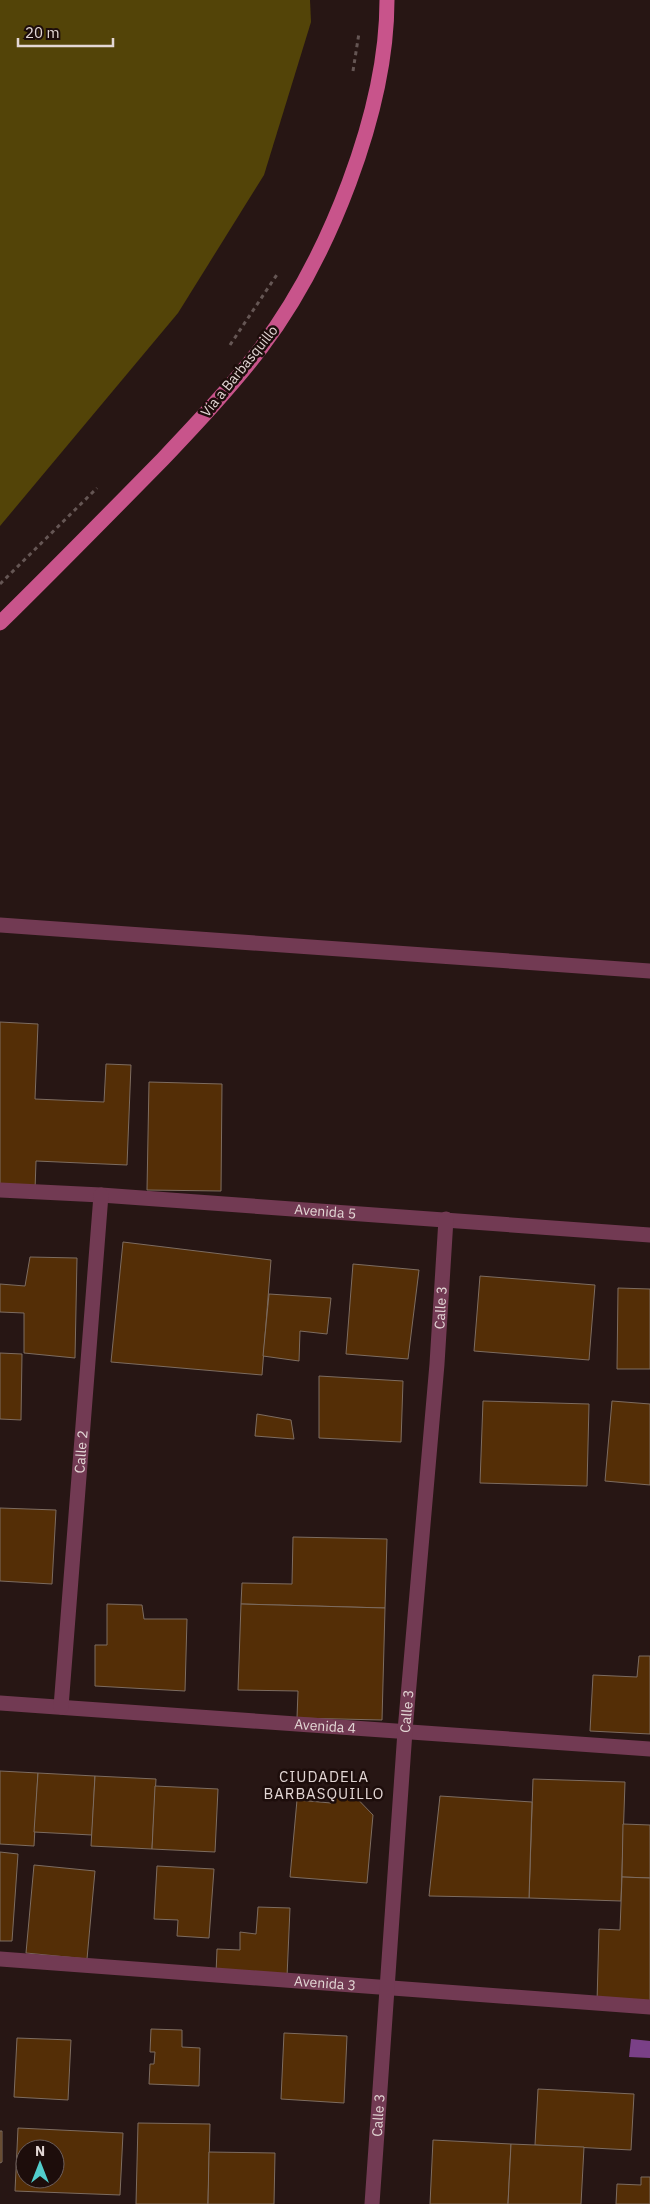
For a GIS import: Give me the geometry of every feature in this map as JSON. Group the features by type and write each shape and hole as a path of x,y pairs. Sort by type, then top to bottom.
{"main road":[{"name":"Via a Barbasquillo","path":"0,623 205,415 261,348 301,288 337,212 362,148 379,79 387,0"}],"street":[{"path":"0,925 650,971"},
{"name":"Avenida 5","path":"0,1190 101,1195 650,1235"},
{"name":"Calle 2","path":"61,1707 101,1195"},
{"name":"Calle 3","path":"372,2204 386,1989 437,1364 446,1219"},
{"name":"Avenida 4","path":"0,1703 650,1750"},
{"name":"Avenida 3","path":"0,1960 650,2007"}],"path":[{"path":"352,74 360,28"},
{"path":"226,350 282,266"},
{"path":"0,584 103,482"}],"shaded area":[{"path":"0,0 310,0 311,22 264,175 178,313 0,526"},
{"path":"631,2039 650,2041 650,2058 629,2057"}],"building":[{"path":"0,1022 38,1024 35,1099 104,1102 106,1064 131,1065 127,1165 36,1161 35,1190 0,1188"},
{"path":"149,1082 222,1084 221,1191 147,1190"},
{"path":"123,1242 271,1260 262,1375 111,1362"},
{"path":"30,1257 77,1258 75,1358 24,1353 24,1313 0,1312 0,1284 25,1286"},
{"path":"353,1264 419,1270 408,1359 346,1354"},
{"path":"480,1276 595,1285 589,1360 474,1351"},
{"path":"618,1288 650,1289 650,1369 617,1369"},
{"path":"269,1294 331,1298 327,1334 300,1331 299,1361 263,1356"},
{"path":"0,1353 22,1354 21,1420 0,1419"},
{"path":"319,1376 403,1381 401,1442 319,1438"},
{"path":"483,1401 589,1404 587,1486 480,1483"},
{"path":"612,1401 650,1404 650,1485 605,1481"},
{"path":"257,1414 291,1420 294,1439 255,1436"},
{"path":"0,1508 56,1510 52,1584 0,1581"},
{"path":"293,1537 387,1539 385,1608 241,1604 242,1583 292,1584"},
{"path":"107,1604 142,1605 144,1619 187,1619 185,1691 95,1686 95,1645 107,1645"},
{"path":"241,1604 385,1608 382,1720 297,1718 298,1691 238,1690"},
{"path":"639,1656 650,1656 650,1734 590,1731 593,1675 637,1677"},
{"path":"0,1771 38,1773 34,1846 0,1844"},
{"path":"38,1773 95,1776 92,1835 34,1832"},
{"path":"95,1776 156,1779 152,1849 91,1846"},
{"path":"533,1779 625,1782 621,1901 529,1898"},
{"path":"155,1786 218,1789 215,1852 152,1849"},
{"path":"347,1788 373,1815 367,1883 290,1877 297,1800 331,1803"},
{"path":"440,1796 532,1802 529,1898 429,1896"},
{"path":"623,1824 650,1825 650,1878 622,1877"},
{"path":"0,1852 18,1854 12,1941 0,1941"},
{"path":"34,1865 95,1871 87,1959 26,1953"},
{"path":"157,1866 214,1869 209,1938 177,1936 178,1920 154,1919"},
{"path":"622,1877 650,1878 650,2004 597,2002 599,1929 620,1930"},
{"path":"258,1907 290,1908 287,1977 216,1974 217,1949 240,1950 240,1932 256,1934"},
{"path":"151,2029 182,2030 182,2047 200,2048 199,2086 149,2084 150,2064 154,2064 155,2052 150,2052"},
{"path":"284,2033 347,2036 344,2103 281,2099"},
{"path":"17,2038 71,2040 68,2100 14,2097"},
{"path":"538,2089 634,2094 631,2150 535,2145"},
{"path":"138,2123 210,2124 208,2204 136,2204"},
{"path":"18,2128 123,2133 120,2195 15,2191 15,2189 65,2189 65,2139 17,2139"},
{"path":"0,2131 2,2131 2,2162 0,2163"},
{"path":"433,2140 511,2144 508,2204 430,2204"},
{"path":"511,2144 584,2147 581,2204 508,2204"},
{"path":"209,2152 275,2153 274,2204 208,2204"},
{"path":"641,2177 650,2177 650,2204 616,2204 617,2184 641,2185"}],"district":[{"name":"CIUDADELA BARBASQUILLO","path":"324,1786"}]}
